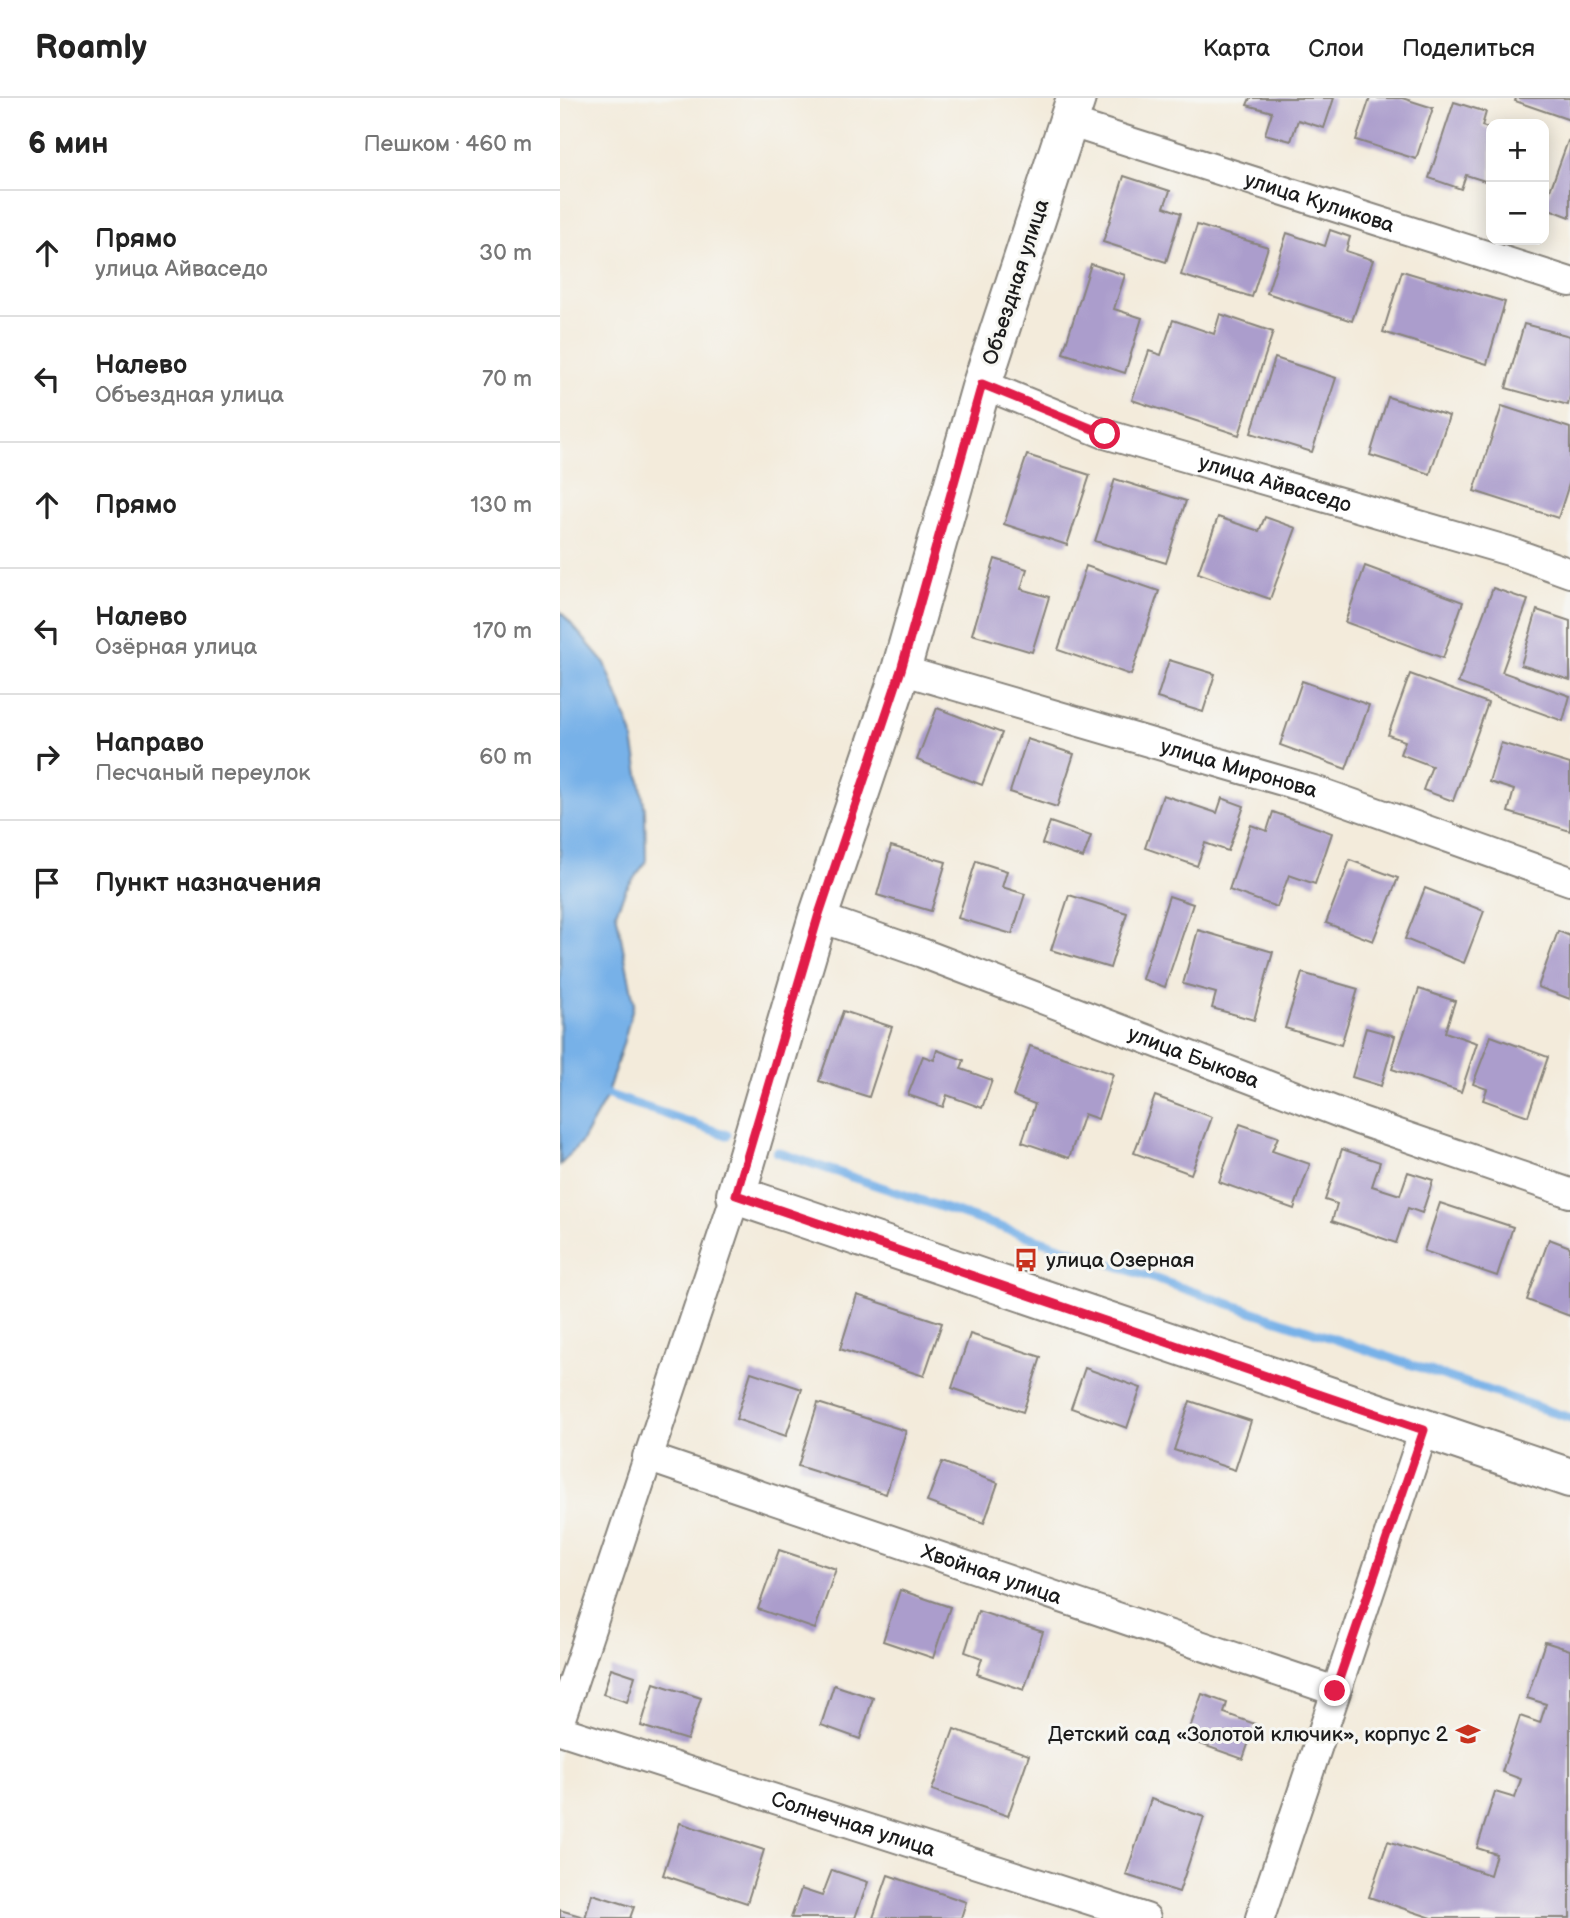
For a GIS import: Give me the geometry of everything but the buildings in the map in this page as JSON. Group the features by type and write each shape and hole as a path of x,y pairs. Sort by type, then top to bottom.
{"main road":[{"name":"Объездная улица","path":"736,1195 818,917 901,670 982,384 1072,110"},
{"path":"736,1195 1570,1478"}],"street":[{"name":"улица Куликова","path":"1072,110 1570,282"},
{"name":"улица Айваседо","path":"982,384 1105,434 1508,551 1570,573"},
{"name":"улица Миронова","path":"901,670 1317,791 1570,881"},
{"name":"улица Быкова","path":"818,917 922,953 1358,1120 1570,1193"},
{"path":"560,1721 736,1195"},
{"path":"1260,1918 1424,1430"},
{"name":"Хвойная улица","path":"647,1457 1335,1691"},
{"name":"Солнечная улица","path":"560,1730 1146,1918"}],"water":[{"path":"560,611 605,663 632,733 645,810 646,862 626,889 616,912 634,1003 623,1044 605,1100 581,1143 560,1165"}],"waterway":[{"path":"600,1092 727,1135"},
{"path":"777,1152 1570,1418"}],"place":[{"name":"улица Озерная","path":"1026,1260"},
{"name":"Детский сад «Золотой ключик», корпус 2","path":"1468,1734"}],"route":[{"path":"1105,434 982,384 901,670 818,917 736,1195 1424,1430 1335,1691"}]}
